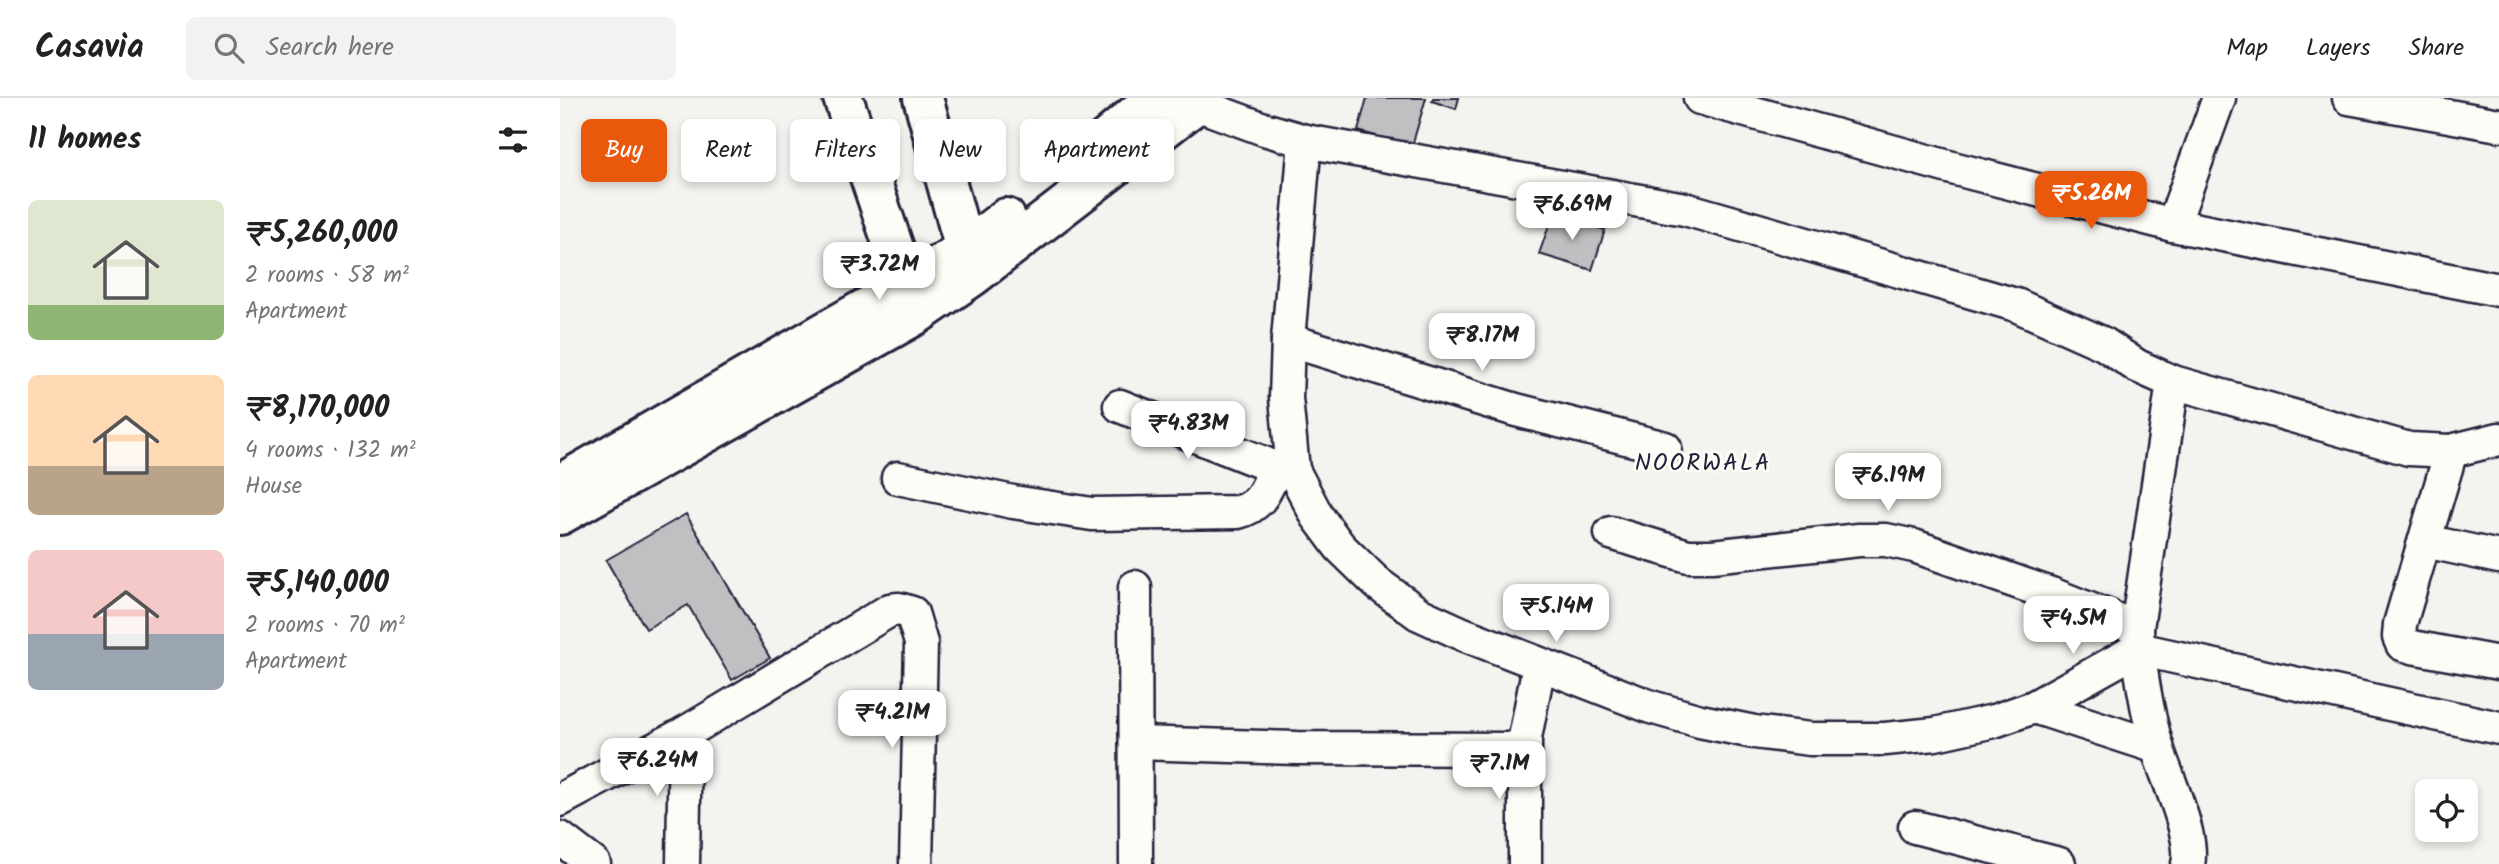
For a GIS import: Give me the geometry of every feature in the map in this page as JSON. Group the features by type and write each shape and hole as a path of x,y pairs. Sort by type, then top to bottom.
{"street":[{"path":"844,98 911,300"},
{"path":"923,98 969,263"},
{"path":"969,263 1155,98"},
{"path":"1700,98 1956,169 2173,225 2499,290"},
{"path":"2173,225 2219,98"},
{"path":"2349,98 2464,108 2499,125"},
{"path":"560,516 969,263 1200,101 1255,127 1305,141 1674,207 1720,219 2015,305 2104,344 2137,366 2173,382 2409,449 2451,451 2499,439"},
{"path":"898,478 1013,502 1092,514 1238,512 1251,509 1284,469 1288,340 1305,141"},
{"path":"560,484 911,300"},
{"path":"1288,340 1516,410 1665,448"},
{"path":"2173,382 2138,639 2157,747 2186,835 2191,855 2188,864"},
{"path":"1120,406 1284,469 1340,547 1378,584 1419,614 1539,666 1651,707 1700,721 1810,739 1885,739 1935,734 1994,721 2034,708 2138,639"},
{"path":"2451,451 2400,624 2399,637 2402,644 2499,663"},
{"path":"1611,533 1688,556 1712,556 1860,540 1886,540 1914,546 1976,568 2138,639 2499,728"},
{"path":"2425,541 2499,557"},
{"path":"1135,587 1136,864"},
{"path":"560,800 685,733 890,610 899,609 912,613 921,643 916,864"},
{"path":"1525,864 1525,738 1539,666"},
{"path":"2034,708 2157,747"},
{"path":"683,864 685,733"},
{"path":"1136,743 1508,750 1519,747 1525,738"},
{"path":"1915,827 2059,864"},
{"path":"560,838 594,864"}],"building":[{"path":"1367,98 1426,98 1412,146 1358,131"},
{"path":"1433,98 1459,98 1456,109 1432,101"},
{"path":"1553,214 1605,230 1592,270 1539,254"},
{"path":"686,514 770,658 732,680 688,605 646,629 606,560"}],"district":[{"name":"NOORWALA","path":"1703,463"}]}
